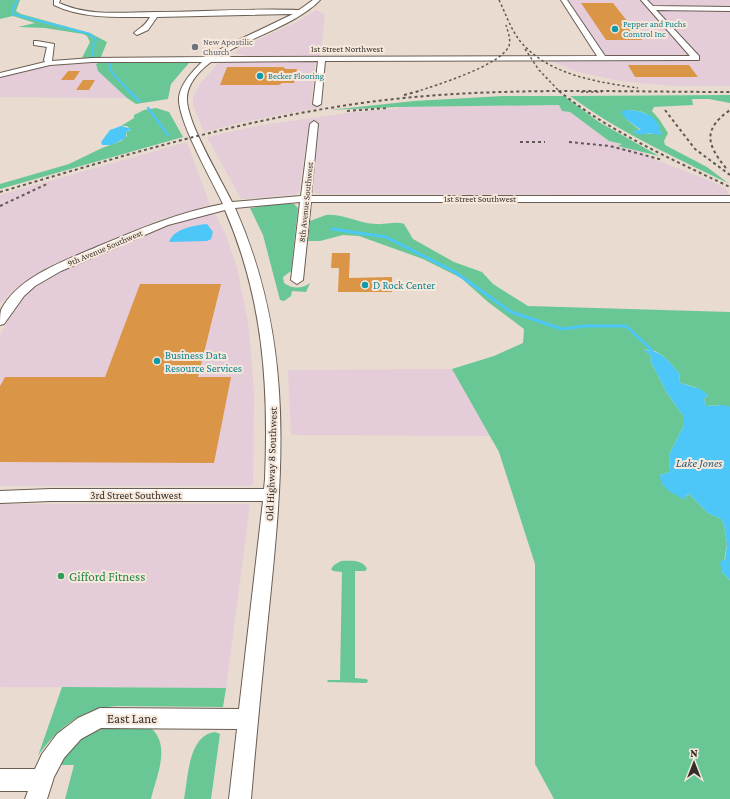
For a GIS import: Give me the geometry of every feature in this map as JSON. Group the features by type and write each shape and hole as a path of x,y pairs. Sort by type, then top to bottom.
{"street":[{"path":"57,0 56,4 60,8 80,13 155,14 213,8 302,12"},
{"name":"Old Highway 8 Southwest","path":"240,799 272,495 274,420 269,342 258,287 242,232 183,110 182,97 191,77 207,60 230,46 302,12 317,0"},
{"path":"564,0 603,59"},
{"path":"644,0 652,8 730,8"},
{"name":"1st Street Northwest","path":"0,75 50,63 92,60 696,58 652,8"},
{"path":"136,33 146,29 155,14"},
{"path":"38,43 51,46 48,60 50,63"},
{"path":"230,46 230,55 245,60"},
{"path":"317,104 322,59"},
{"name":"8th Avenue Southwest","path":"297,280 314,124"},
{"name":"1st Street Southwest","path":"230,206 266,201 306,199 730,199"},
{"name":"9th Avenue Southwest","path":"0,321 12,301 19,293 51,271 170,221 202,211 230,206"},
{"name":"3rd Street Southwest","path":"0,497 51,495 272,495"},
{"name":"East Lane","path":"38,790 51,756 64,740 81,727 99,718 248,719"},
{"path":"0,780 38,790"}],"shaded area":[{"path":"562,0 730,0 730,86 671,86 620,81 574,71 551,61 547,55 597,55"},
{"path":"316,10 325,14 320,56 246,56 235,53 240,48 297,22"},
{"path":"308,61 315,63 311,106 321,107 243,122 204,132 193,105 193,97 200,84 217,64 222,62"},
{"path":"101,62 98,63 98,70 127,98 0,97 0,77 52,65"},
{"path":"559,105 562,110 570,112 609,141 622,145 620,146 646,152 643,155 711,181 725,188 730,195 317,194 314,192 314,179 319,123 309,123 299,192 293,195 241,199 207,137 262,125 355,112 397,109 398,107"},
{"path":"187,142 210,205 161,219 48,267 18,286 0,304 0,195"},
{"path":"208,214 215,214 226,235 237,268 249,328 254,393 253,485 0,486 0,335 17,304 35,286 60,272 161,228"},
{"path":"452,369 490,436 291,435 288,370"},
{"path":"0,504 250,505 226,688 0,687"}],"green space":[{"path":"0,0 20,0 16,11 21,14 90,33 107,42 101,57 82,58 90,42 87,36 83,34 45,28 18,27 35,23 13,16 0,19"},
{"path":"101,62 189,63 171,84 168,99 136,104 127,98 98,71 96,64"},
{"path":"730,95 730,103 709,99 692,99 693,105 654,107 652,111 668,133 664,141 665,145 707,167 728,183 667,154 627,132 570,96","holes":["625,110 638,111 648,114 655,121 661,133 650,134 635,130 641,131 626,119"]},
{"path":"503,96 564,96 599,122 659,156 618,146 622,144 609,141 570,112 562,111 559,105 398,107 330,110 414,101"},
{"path":"156,108 169,112 183,137 0,189 0,184 69,164 102,148 121,141 127,136 126,132 131,130 127,126 121,126 134,118 134,115 144,110"},
{"path":"278,204 294,204 298,208 291,271 283,277 284,283 297,288 310,283 306,292 292,291 291,296 284,301 280,300 263,235 250,208"},
{"path":"326,215 339,216 370,224 404,224 413,239 454,262 482,272 493,284 528,306 730,312 730,407 720,405 706,406 704,399 708,395 695,387 681,383 679,381 680,374 660,354 655,351 644,350 652,357 650,360 667,393 684,417 684,425 669,455 670,472 660,475 663,485 683,499 689,494 708,513 721,519 724,525 727,544 722,572 730,580 730,799 554,799 535,764 535,564 499,452 452,369 494,356 523,343 524,329 488,302 461,278 423,259 359,236 343,235 320,241 308,241 310,221"},
{"path":"341,561 359,562 367,569 365,571 355,571 355,678 366,679 368,680 367,683 327,682 328,680 340,680 342,572 333,571 331,569 334,565"},
{"path":"62,687 226,688 223,707 118,706 93,711 82,715 62,728 38,756"},
{"path":"105,728 152,729 158,736 161,744 159,772 151,799 65,799 74,765 60,765 61,759 71,747 85,737"},
{"path":"215,732 220,734 211,799 184,799 188,770 194,749 199,741 206,735"}],"water":[{"path":"625,110 638,111 654,118 660,128 661,135 633,133 633,131 641,130 626,119 621,112"},
{"path":"121,126 132,129 126,132 126,138 111,145 102,145 101,142 110,130"},
{"path":"207,224 213,232 211,239 207,241 169,242 175,234 185,228"},
{"name":"Lake Jones","path":"644,350 650,350 660,354 680,374 679,381 681,383 700,389 708,395 704,399 706,406 721,405 730,407 730,580 722,572 720,562 725,559 727,544 724,525 721,519 708,513 689,494 686,496 686,499 683,499 671,492 662,483 660,475 670,472 669,455 684,425 684,417 667,393 650,360 652,357"}],"building":[{"name":"Pepper and Fuchs Comtrol Inc","path":"581,3 613,3 642,40 606,40"},
{"path":"628,65 689,65 698,77 635,77"},
{"name":"Becker Flooring","path":"227,67 283,67 286,69 297,69 294,83 282,83 279,85 220,85"},
{"path":"68,71 80,71 74,80 61,80"},
{"path":"83,80 95,80 89,90 76,90"},
{"name":"D Rock Center","path":"332,253 350,253 349,278 392,277 392,292 338,292 339,268 331,268"},
{"name":"Business Data Resource Services","path":"140,284 221,284 198,377 231,377 214,463 0,462 0,386 5,377 105,377"}],"waterway":[{"path":"17,0 12,11 13,14 90,34 96,40 92,50 93,57"},
{"path":"109,63 112,73 130,92"},
{"path":"130,92 139,101"},
{"path":"148,108 168,135"},
{"path":"332,229 386,237 455,272 511,312 562,329 585,326 626,326 652,350"}],"railway":[{"path":"499,0 520,41 531,53 544,62 574,75 606,83 638,88"},
{"path":"419,91 467,74 493,61 509,46 510,41 506,25"},
{"path":"525,49 539,70 559,91"},
{"path":"404,95 419,91"},
{"path":"0,192 134,153 224,129 316,110 362,103 453,94 559,91"},
{"path":"559,91 730,92"},
{"path":"559,91 579,106 620,132 663,155 730,187"},
{"path":"581,92 602,92"},
{"path":"347,111 388,108"},
{"path":"665,110 695,149 730,175"},
{"path":"726,168 714,151 710,137 715,124 730,110"},
{"path":"520,142 545,142"},
{"path":"569,142 610,146 663,160"},
{"path":"0,206 49,183"}],"place":[{"name":"Pepper and Fuchs Comtrol Inc","path":"615,29"},
{"name":"New Apostilic Church","path":"195,47"},
{"name":"Becker Flooring","path":"260,76"},
{"name":"D Rock Center","path":"365,285"},
{"name":"Business Data Resource Services","path":"157,361"},
{"name":"Gifford Fitness","path":"61,576"}]}
